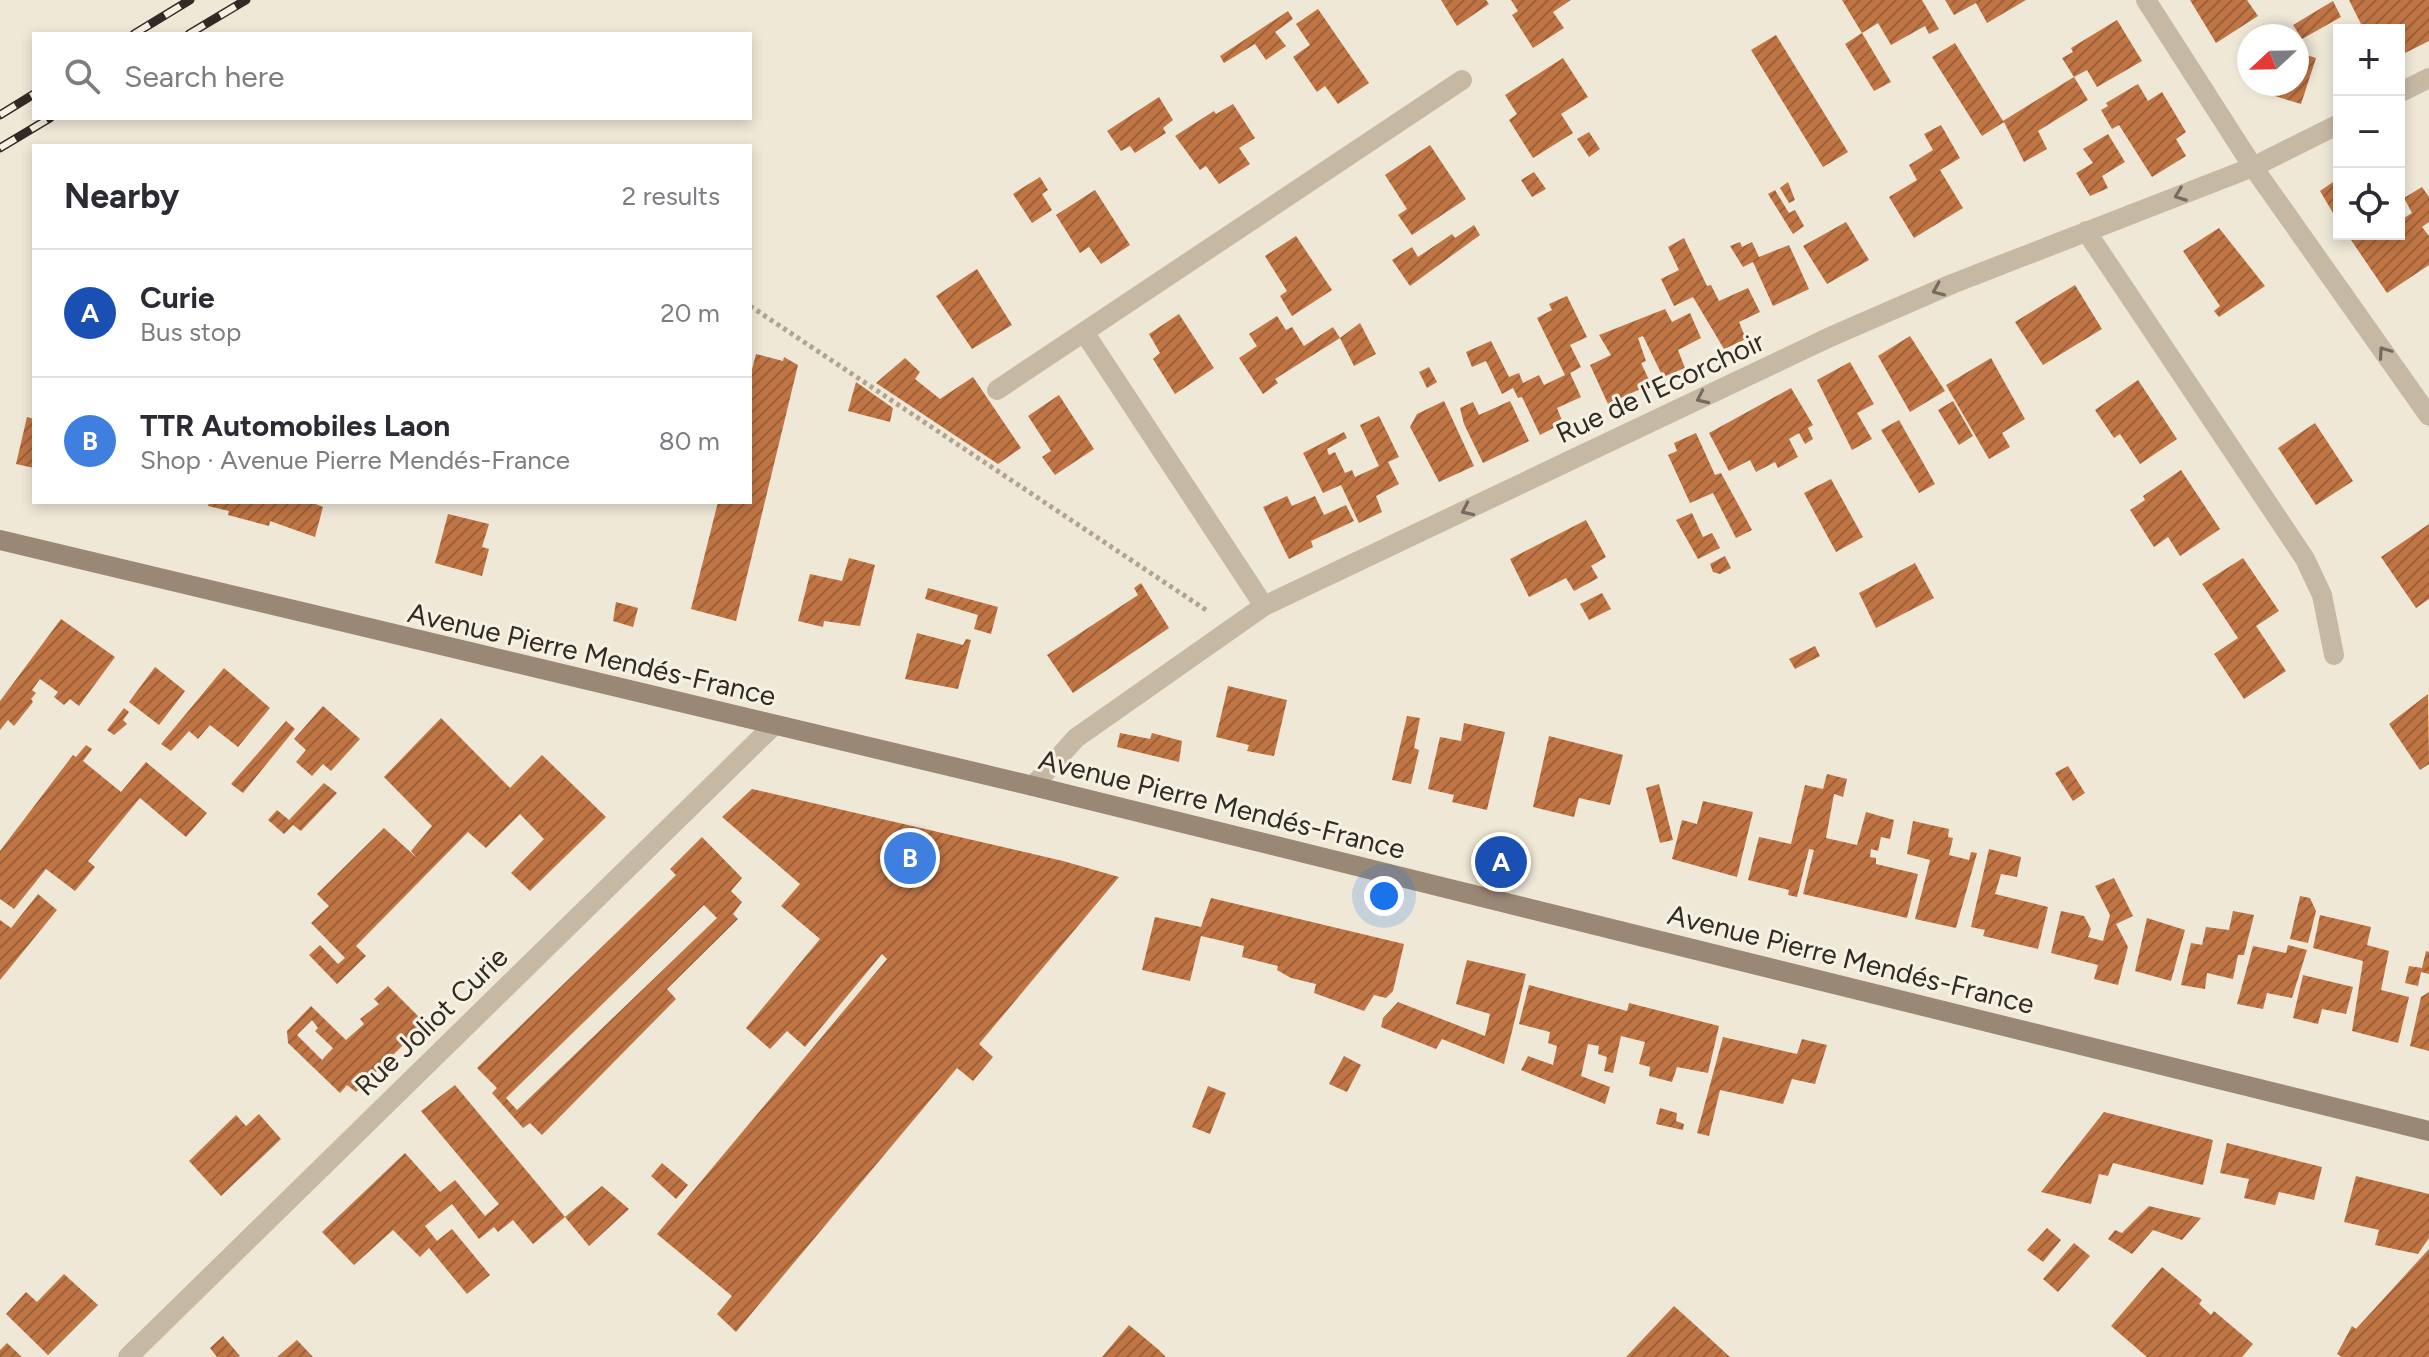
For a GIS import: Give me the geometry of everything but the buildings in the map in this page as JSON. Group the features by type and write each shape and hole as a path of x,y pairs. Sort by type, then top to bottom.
{"main road":[{"name":"Avenue Pierre Mendés-France","path":"0,540 1033,786 2429,1131"}],"street":[{"path":"2146,0 2253,167 2429,416"},
{"path":"2405,90 2429,78"},
{"path":"997,390 1462,80"},
{"name":"Rue de l'Ecorchoir","path":"1033,786 1076,738 1264,606 1830,337 2086,231 2253,167 2333,127"},
{"path":"2086,231 2305,559 2322,595 2334,655"},
{"path":"1084,332 1264,606"},
{"name":"Rue Joliot Curie","path":"128,1357 773,726"}],"path":[{"path":"752,307 1233,628"}],"railway":[{"path":"137,32 190,0"},
{"path":"192,32 246,0"},
{"path":"0,115 32,95"},
{"path":"0,148 47,120"}],"place":[{"name":"TTR Automobiles Laon","path":"910,858"},
{"name":"Curie","path":"1501,862"}]}
